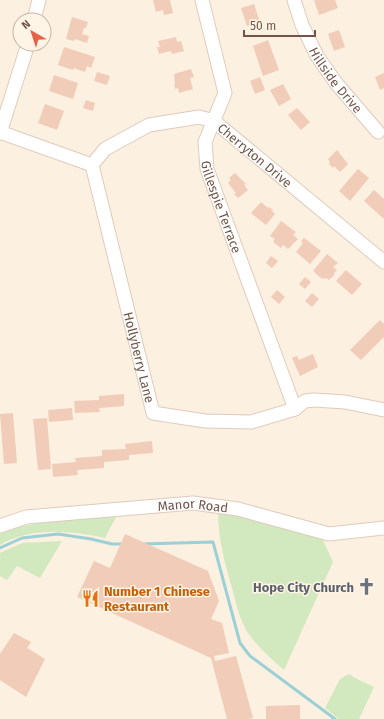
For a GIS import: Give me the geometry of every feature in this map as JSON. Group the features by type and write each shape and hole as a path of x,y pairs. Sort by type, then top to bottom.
{"street":[{"path":"36,12 39,0"},
{"name":"Gillespie Terrace","path":"202,0 225,93 205,142 208,169 295,409"},
{"name":"Hillside Drive","path":"294,0 302,25 317,56 336,83 378,132"},
{"path":"25,52 0,133 92,165"},
{"name":"Cherryton Drive","path":"92,165 105,149 149,125 199,117 214,121 384,262"},
{"name":"Hollyberry Lane","path":"92,165 153,413 205,421 251,422 295,409 305,401 314,400 345,402 384,410"},
{"name":"Manor Road","path":"0,526 26,517 193,503 238,510 329,534 384,528"}],"green space":[{"path":"218,511 321,536 333,562 284,670 256,643 248,633 241,620 223,554 219,533"},
{"path":"116,517 105,538 79,533 52,532 25,535 0,545 0,532 8,528 70,519"},
{"path":"62,541 40,578 17,566 7,580 0,576 0,553 22,543"},
{"path":"349,674 374,687 359,719 339,719 325,708 340,679"}],"building":[{"path":"153,0 170,0 173,13 164,15 163,10 156,12"},
{"path":"314,0 335,0 338,8 319,15"},
{"path":"254,4 260,22 247,26 241,8"},
{"path":"72,17 88,22 82,34 89,36 87,43 75,39 74,41 66,39"},
{"path":"339,30 345,47 334,51 328,34"},
{"path":"176,37 177,42 181,41 184,51 172,54 171,51 159,54 157,47 160,47 158,41"},
{"path":"268,40 279,70 263,76 253,46"},
{"path":"64,47 95,57 91,68 87,66 85,72 58,65"},
{"path":"191,69 194,77 190,78 193,89 179,93 178,88 175,89 174,74"},
{"path":"97,72 110,76 107,85 94,81"},
{"path":"384,73 384,88 380,90 375,77"},
{"path":"54,75 78,83 73,99 49,91"},
{"path":"260,77 265,90 255,94 250,81"},
{"path":"283,84 291,99 279,106 270,90"},
{"path":"86,100 95,103 93,111 83,108"},
{"path":"45,104 64,111 57,130 38,123"},
{"path":"297,108 310,122 301,130 288,115"},
{"path":"337,150 348,164 340,172 334,166 333,168 329,164 330,162 328,159"},
{"path":"358,169 369,178 350,201 339,191"},
{"path":"235,173 246,184 244,185 248,190 238,198 228,183 231,180 229,178"},
{"path":"374,190 384,199 384,219 364,201"},
{"path":"261,202 273,210 272,211 275,214 266,225 251,213"},
{"path":"281,221 296,232 293,235 298,239 288,249 283,245 281,248 273,242 275,239 270,236"},
{"path":"304,238 321,251 310,264 296,252 303,243 301,241"},
{"path":"327,254 338,263 333,267 337,270 329,280 327,278 322,279 313,271"},
{"path":"271,256 278,261 272,268 266,263"},
{"path":"346,270 362,284 352,295 336,281"},
{"path":"305,277 311,282 305,289 299,284"},
{"path":"277,290 285,297 279,304 271,297"},
{"path":"312,293 319,299 312,307 305,301"},
{"path":"380,320 384,324 384,337 361,360 350,350"},
{"path":"313,354 318,367 300,376 292,358 297,356 299,360"},
{"path":"124,394 124,406 99,408 100,412 75,413 74,401 99,400 99,396"},
{"path":"72,408 73,420 49,422 48,410"},
{"path":"13,413 17,463 4,464 0,414"},
{"path":"47,418 51,469 38,470 33,419"},
{"path":"152,441 153,453 129,455 129,460 104,462 104,468 77,470 78,475 53,477 52,464 76,462 75,458 102,456 102,450 126,449 125,444"},
{"path":"125,534 208,571 219,601 211,619 222,623 229,653 214,656 215,661 236,656 253,718 227,719 211,658 77,597 94,561 110,568"},
{"path":"14,633 31,642 27,648 45,659 26,697 0,680 0,654"},
{"path":"300,705 300,719 266,719 266,706"}],"waterway":[{"path":"0,548 22,538 58,534 112,544 125,544"},
{"path":"142,544 213,542 240,643 250,656 335,719"}],"place":[{"name":"Hope City Church","path":"367,587"},
{"name":"Number 1 Chinese Restaurant","path":"91,598"}]}
